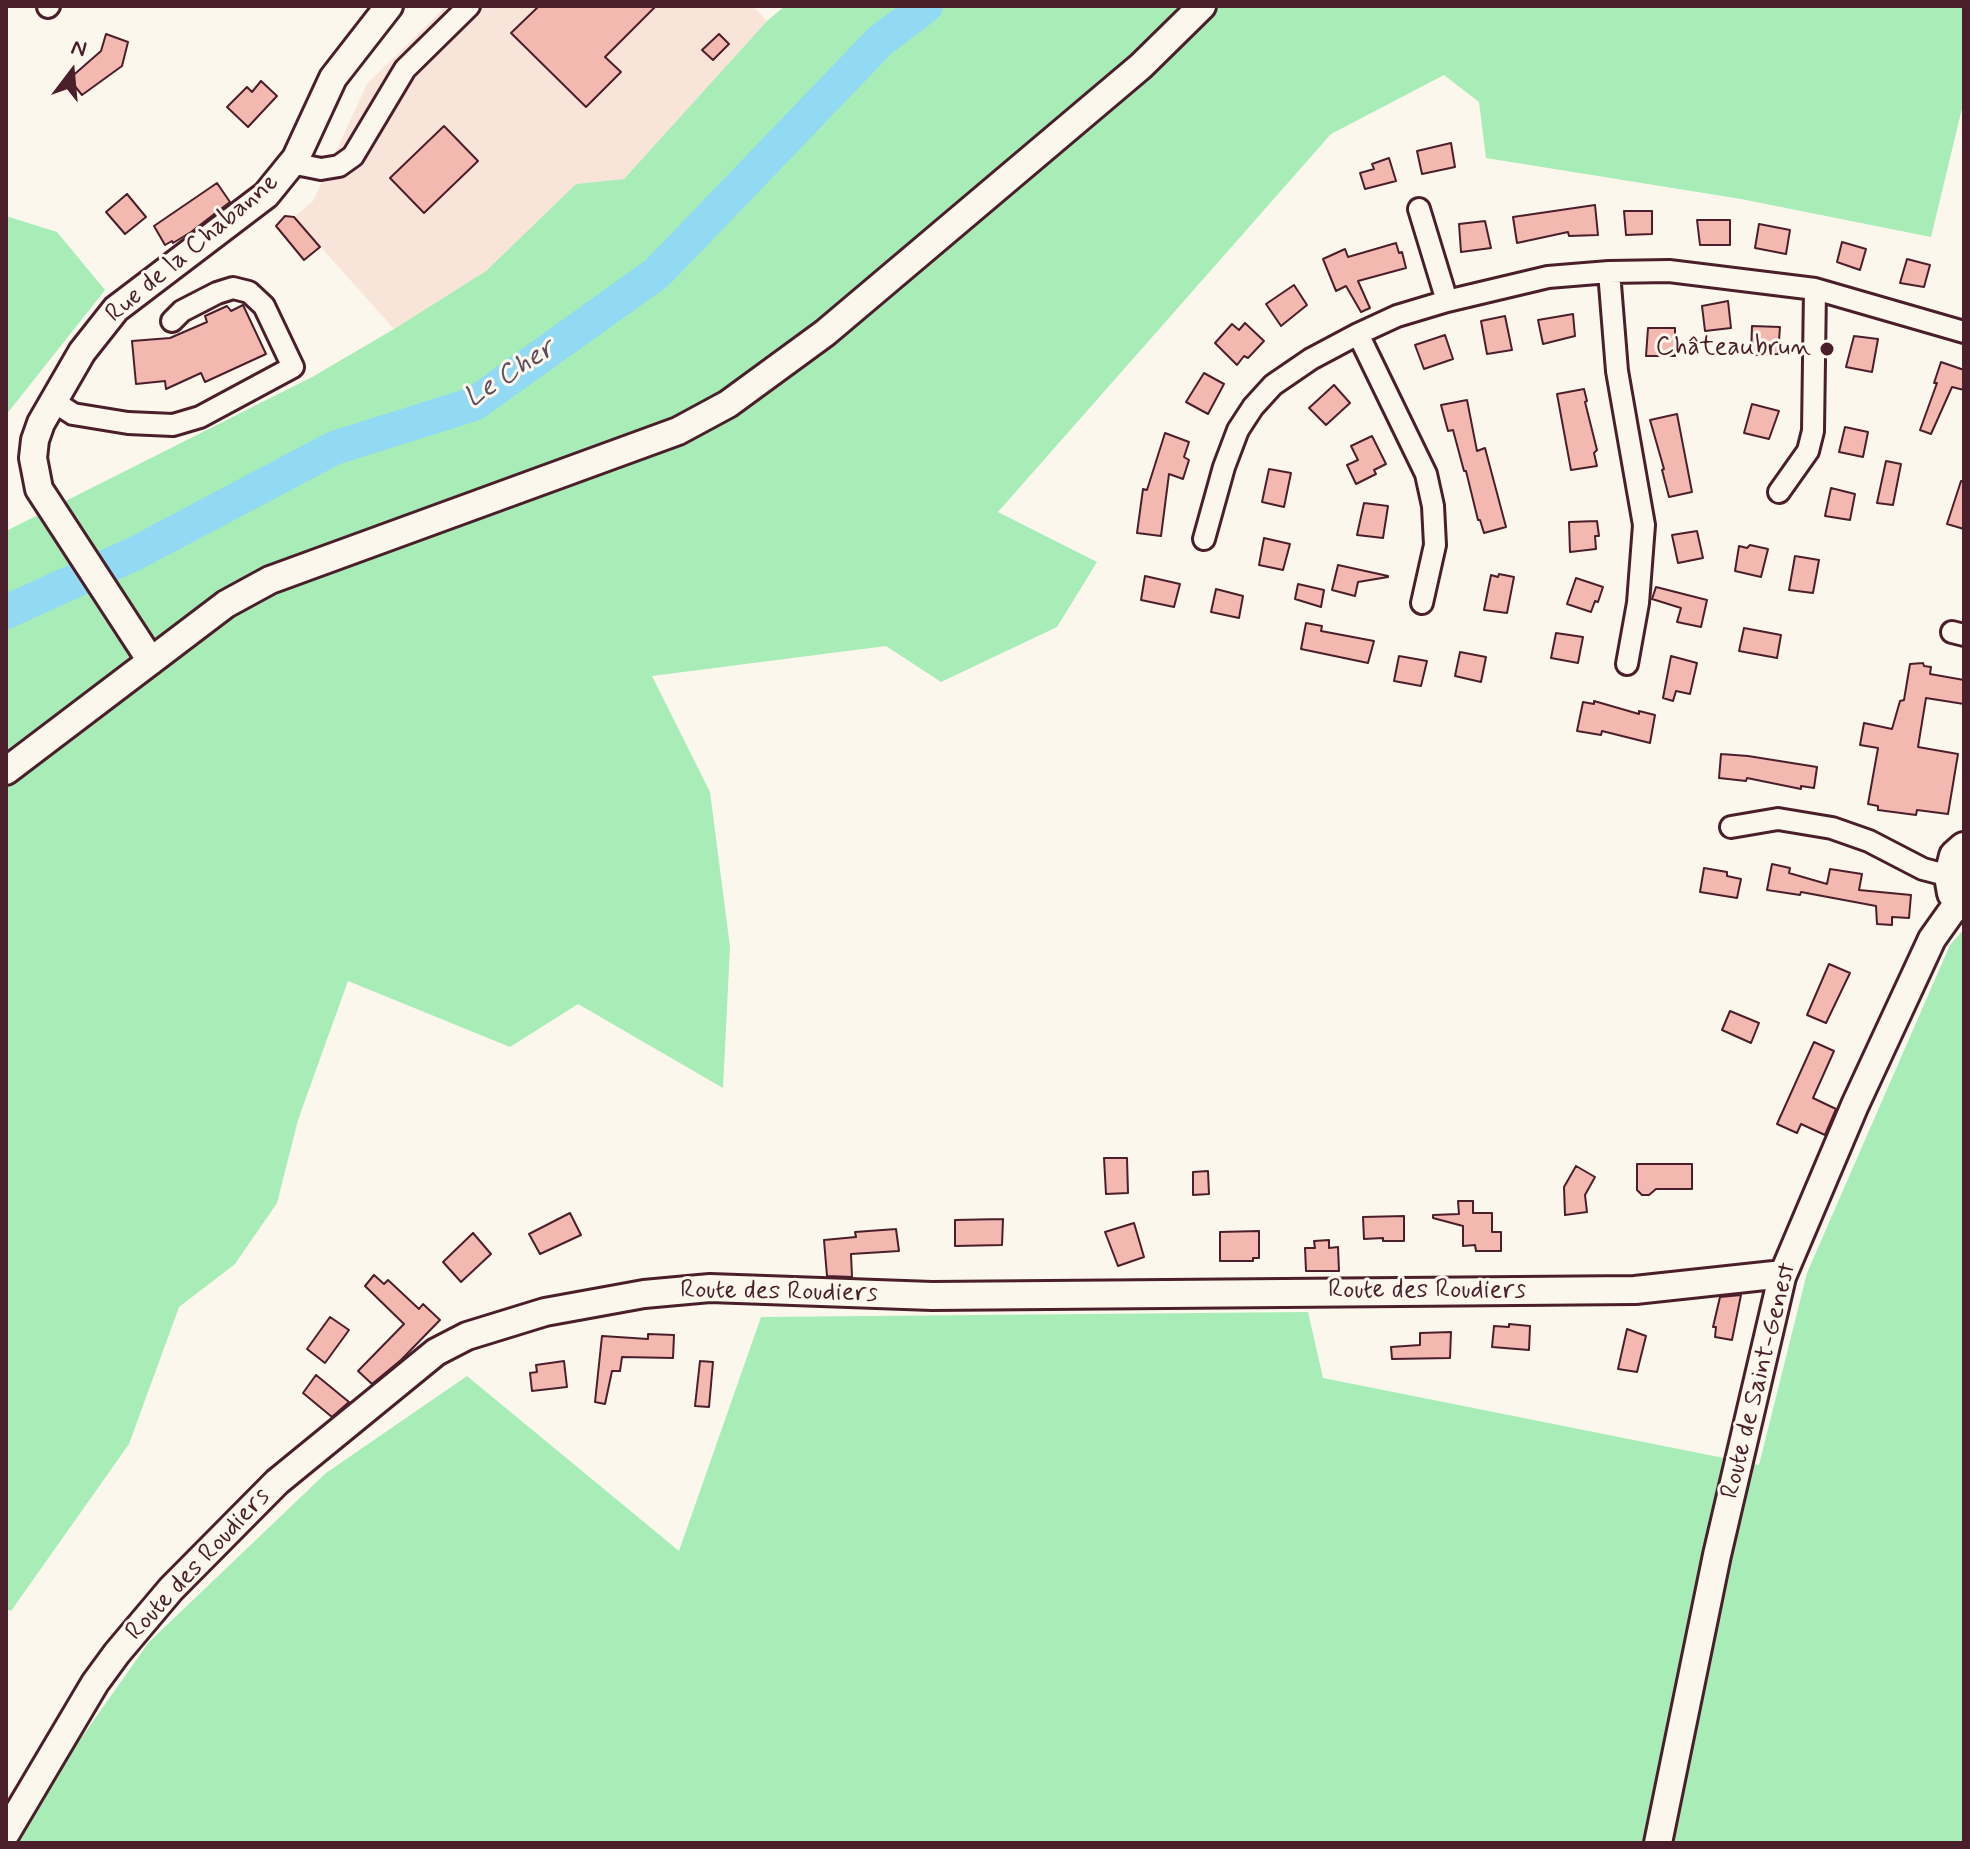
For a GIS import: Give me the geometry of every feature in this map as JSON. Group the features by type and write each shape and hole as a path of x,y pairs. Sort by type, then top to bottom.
{"main road":[{"path":"1957,894 1955,856 1964,848"}],"street":[{"name":"Rue de la Chabanne","path":"144,651 39,489 33,458 35,440 53,401 82,352 116,309 266,195 291,163 333,78 389,6"},
{"path":"291,163 321,169 339,166 353,156 405,69 469,6"},
{"path":"6,771 144,651 270,580 678,431 728,404 825,333 1141,66 1202,6"},
{"path":"1419,209 1447,301"},
{"path":"1204,539 1238,430 1273,385 1311,359 1358,334 1397,316 1447,301 1548,277 1669,271 1815,289 1964,332"},
{"path":"1609,272 1617,371 1644,525 1638,603 1627,664"},
{"path":"53,401 73,414 128,423 173,425 200,417 293,367 264,306 249,292 233,288 217,293 182,311 172,321"},
{"path":"1779,492 1808,451 1813,431 1815,289"},
{"path":"1358,334 1426,474 1433,506 1435,545 1422,603"},
{"path":"1731,827 1778,819 1832,828 1869,841 1923,869 1957,894"},
{"name":"Route de Saint-Genest","path":"1658,1843 1717,1555 1782,1277 1855,1105 1932,939 1957,894"},
{"name":"Route des Roudiers","path":"6,1833 95,1683 171,1589 277,1482 436,1352 467,1336 545,1312 644,1294 710,1288 932,1296 1619,1290 1774,1275 1782,1277"}],"shaded area":[{"path":"446,6 753,6 767,21 624,179 576,184 486,271 394,329 294,217 313,201 367,84"}],"green space":[{"path":"785,6 1964,6 1964,100 1931,237 1741,199 1486,158 1479,102 1444,75 1331,134 998,512 1097,562 1057,627 941,682 886,646 652,676 710,792 730,947 723,1088 578,1004 510,1047 348,981 298,1120 277,1203 235,1264 179,1307 129,1444 11,1611 6,1609 6,531 314,376 394,329 486,271 576,184 624,179 767,21"},
{"path":"6,216 57,232 105,290 6,415"},
{"path":"1964,929 1964,1843 7,1843 149,1642 326,1473 467,1376 679,1551 761,1317 1308,1312 1323,1378 1759,1465 1807,1273 1950,945"}],"building":[{"path":"539,6 656,6 605,57 621,72 586,107 511,33"},
{"path":"106,34 128,42 122,66 82,95 69,79 101,51"},
{"path":"719,34 729,44 713,60 702,50"},
{"path":"261,81 277,96 248,127 227,107 247,87 252,92"},
{"path":"444,126 478,161 424,213 390,178"},
{"path":"1451,143 1455,167 1422,174 1417,151"},
{"path":"1389,158 1396,181 1365,189 1360,173 1374,169 1372,164"},
{"path":"217,183 230,202 191,232 165,245 154,226"},
{"path":"127,194 146,217 125,234 106,212"},
{"path":"1595,205 1598,235 1569,236 1568,232 1517,243 1513,217"},
{"path":"1624,211 1652,211 1652,234 1626,235"},
{"path":"285,216 294,217 320,247 304,260 276,226"},
{"path":"1697,220 1730,220 1730,245 1700,245"},
{"path":"1485,221 1491,248 1461,252 1459,224"},
{"path":"1759,224 1790,230 1786,254 1755,248"},
{"path":"1842,242 1866,249 1860,270 1837,262"},
{"path":"1396,243 1406,268 1358,281 1370,308 1361,312 1346,286 1336,291 1323,259 1345,249 1348,257"},
{"path":"1907,259 1930,265 1924,287 1900,283"},
{"path":"1294,285 1307,305 1281,326 1266,304"},
{"path":"1728,301 1731,328 1705,331 1702,306"},
{"path":"243,305 266,354 205,382 201,373 166,389 165,381 136,384 132,341 170,338 207,322 205,316 227,306 231,311"},
{"path":"1573,314 1575,336 1543,344 1538,320"},
{"path":"1505,316 1512,350 1487,354 1481,321"},
{"path":"1245,323 1264,341 1237,365 1215,343 1232,324 1239,330"},
{"path":"1752,326 1780,327 1778,354 1751,355"},
{"path":"1648,328 1675,328 1675,356 1646,356"},
{"path":"1445,335 1453,359 1424,369 1415,345"},
{"path":"1854,336 1878,339 1872,372 1846,367"},
{"path":"1941,362 1964,370 1964,390 1952,387 1931,434 1920,430"},
{"path":"1204,373 1224,384 1208,414 1186,402"},
{"path":"1334,385 1350,403 1326,425 1309,408"},
{"path":"1584,389 1597,450 1594,453 1597,466 1571,470 1557,394"},
{"path":"1467,400 1477,451 1485,448 1506,527 1484,533 1453,430 1448,431 1441,405"},
{"path":"1752,404 1779,411 1769,439 1744,433"},
{"path":"1677,414 1692,492 1669,497 1650,420"},
{"path":"1845,427 1868,432 1863,457 1839,452"},
{"path":"1165,433 1189,442 1184,457 1189,460 1183,479 1169,474 1161,536 1137,533 1143,489 1147,490"},
{"path":"1372,436 1386,464 1374,470 1376,474 1356,484 1347,465 1358,460 1351,446"},
{"path":"1886,461 1901,464 1893,505 1877,503"},
{"path":"1269,469 1291,473 1284,507 1262,502"},
{"path":"1961,481 1964,482 1964,529 1947,524"},
{"path":"1831,488 1855,494 1850,520 1825,516"},
{"path":"1364,503 1388,506 1383,538 1357,535"},
{"path":"1597,521 1599,536 1595,536 1596,549 1570,552 1569,522"},
{"path":"1697,531 1703,558 1678,563 1672,535"},
{"path":"1264,538 1290,544 1283,570 1259,565"},
{"path":"1750,545 1768,549 1761,577 1735,571 1739,546 1747,548"},
{"path":"1795,556 1819,560 1813,593 1789,590"},
{"path":"1338,565 1388,577 1358,582 1355,596 1332,590"},
{"path":"1499,574 1514,577 1507,613 1484,610 1491,575 1498,577"},
{"path":"1145,576 1180,584 1174,607 1141,600"},
{"path":"1576,578 1603,587 1591,612 1567,604"},
{"path":"1298,584 1324,590 1321,607 1295,599"},
{"path":"1656,587 1707,600 1701,627 1677,622 1681,608 1652,599"},
{"path":"1216,589 1243,596 1239,618 1211,612"},
{"path":"1306,623 1322,626 1321,631 1374,641 1368,663 1301,649"},
{"path":"1744,628 1781,635 1777,658 1739,651"},
{"path":"1556,633 1583,637 1578,663 1551,658"},
{"path":"1460,652 1486,657 1481,682 1455,676"},
{"path":"1399,656 1427,661 1421,686 1394,681"},
{"path":"1671,656 1697,663 1690,694 1676,691 1673,701 1663,698"},
{"path":"1923,663 1931,667 1930,674 1964,680 1964,704 1926,698 1918,747 1958,754 1948,814 1917,810 1916,815 1878,810 1878,806 1868,804 1878,748 1860,745 1864,723 1892,729 1900,701 1904,700 1910,664"},
{"path":"1594,701 1639,714 1639,711 1655,715 1650,743 1602,731 1601,735 1577,731 1583,702 1594,704"},
{"path":"1721,754 1817,767 1814,788 1801,786 1801,789 1747,778 1746,781 1719,778"},
{"path":"1772,864 1790,868 1789,873 1827,884 1830,869 1862,874 1859,890 1911,895 1909,918 1892,917 1892,925 1877,924 1876,906 1801,892 1800,895 1767,890"},
{"path":"1704,868 1727,872 1727,876 1741,879 1737,898 1700,892"},
{"path":"1829,964 1850,973 1826,1023 1807,1015"},
{"path":"1730,1011 1759,1023 1751,1043 1722,1030"},
{"path":"1814,1042 1834,1051 1813,1098 1836,1109 1825,1135 1801,1124 1797,1133 1777,1124"},
{"path":"1104,1158 1127,1158 1128,1193 1106,1194"},
{"path":"1637,1164 1692,1164 1692,1189 1656,1189 1649,1195 1642,1195 1637,1190"},
{"path":"1576,1166 1595,1177 1585,1195 1587,1212 1565,1215 1564,1187"},
{"path":"1208,1171 1209,1194 1193,1195 1193,1172"},
{"path":"1458,1201 1473,1201 1473,1213 1492,1213 1492,1232 1501,1232 1501,1251 1476,1251 1475,1245 1463,1246 1463,1226 1433,1218 1433,1215 1459,1214"},
{"path":"570,1213 581,1235 540,1254 529,1234"},
{"path":"1404,1216 1404,1241 1364,1239 1363,1217"},
{"path":"1003,1219 1002,1245 955,1246 955,1220"},
{"path":"1134,1223 1144,1257 1118,1266 1105,1232"},
{"path":"896,1229 899,1251 851,1254 852,1277 827,1276 824,1240 856,1237 855,1232"},
{"path":"1259,1231 1259,1258 1253,1258 1253,1261 1220,1261 1220,1232"},
{"path":"473,1233 491,1254 461,1282 443,1262"},
{"path":"1329,1240 1329,1248 1338,1247 1339,1271 1306,1271 1305,1248 1315,1248 1314,1241"},
{"path":"374,1275 384,1284 388,1280 419,1309 423,1304 440,1320 372,1384 358,1371 404,1324 365,1286"},
{"path":"1741,1295 1732,1340 1715,1337 1716,1327 1713,1327 1720,1297"},
{"path":"330,1317 349,1330 325,1363 307,1349"},
{"path":"1509,1324 1530,1326 1529,1350 1492,1347 1494,1326 1509,1327"},
{"path":"1627,1329 1646,1336 1637,1372 1618,1369"},
{"path":"1451,1332 1450,1358 1392,1359 1391,1347 1420,1345 1420,1333"},
{"path":"648,1334 674,1335 673,1358 622,1357 620,1371 612,1371 605,1404 595,1402 602,1336 648,1339"},
{"path":"564,1361 567,1387 532,1391 530,1373 537,1372 536,1365"},
{"path":"700,1361 713,1362 709,1407 695,1406"},
{"path":"316,1375 349,1402 332,1417 303,1393"}],"waterway":[{"name":"Le Cher","path":"6,612 136,553 334,448 474,404 657,273 880,41 926,6"}],"place":[{"name":"Châteaubrun","path":"1827,349"}]}
